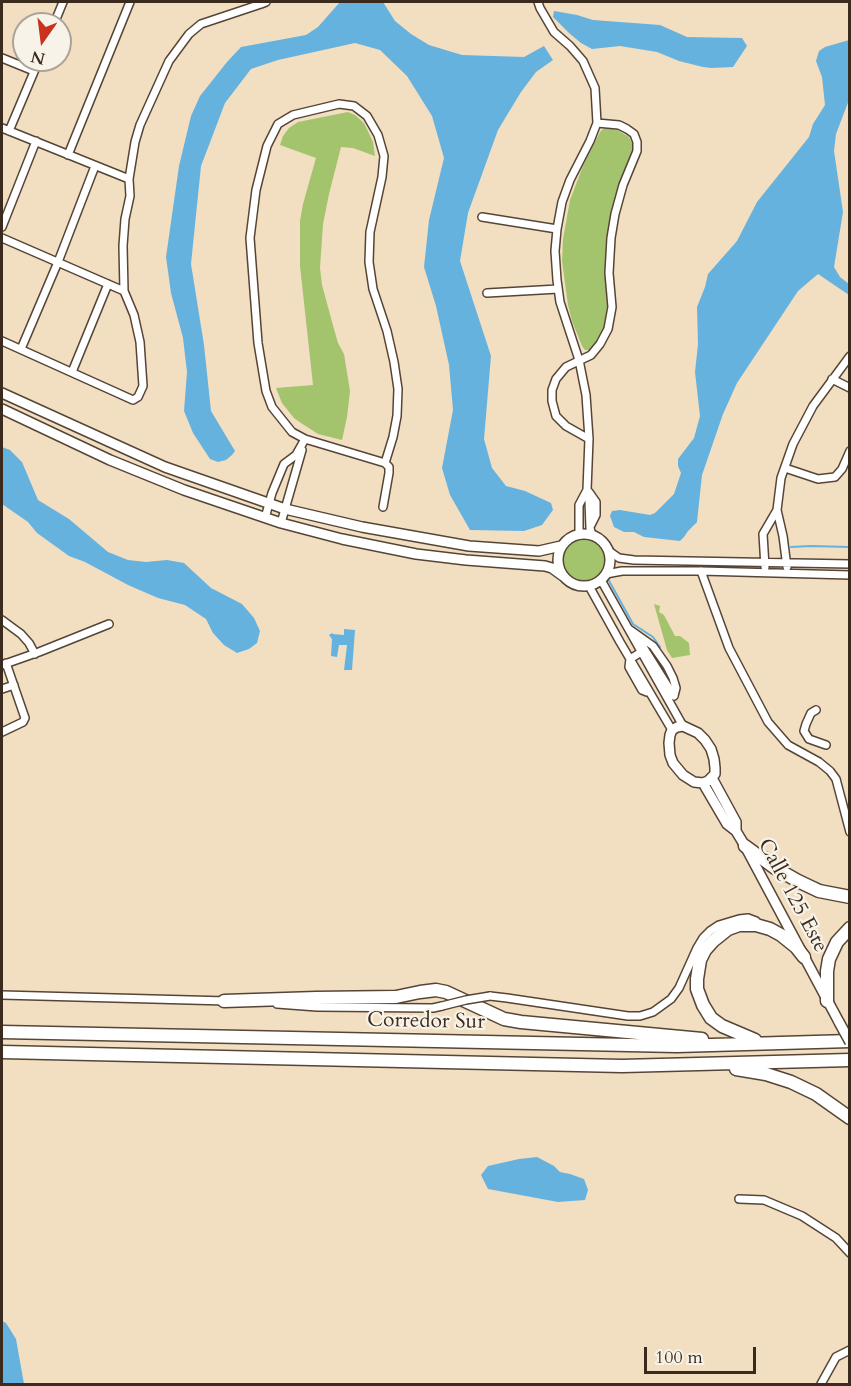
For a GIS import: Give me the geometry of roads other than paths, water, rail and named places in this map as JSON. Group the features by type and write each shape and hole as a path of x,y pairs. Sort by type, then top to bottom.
{"highway":[{"path":"745,846 775,868 798,881 819,891 849,897"},
{"path":"765,1043 733,1032 711,1018 700,1000 697,989 700,960 705,950 723,933 732,927 745,925 770,929 788,940 804,957"},
{"path":"827,1001 829,959 837,942 849,928"},
{"path":"224,1001 396,997 436,990 446,992 504,1019 521,1022 692,1037 742,1044"},
{"name":"Corredor Sur","path":"2,1032 677,1046 849,1041"},
{"name":"Corredor Sur","path":"2,1052 622,1066 849,1060"},
{"path":"687,1064 750,1070 778,1077 816,1094 849,1118"}],"street":[{"path":"68,155 130,2"},
{"path":"2,341 133,400 138,397 143,386 140,342 134,315 124,291 123,246 130,196 129,179 140,125 169,61 189,34 201,24 266,2"},
{"path":"538,2 554,32 583,61 595,88 597,123 562,202 555,250 560,302 579,360 586,394 589,439 587,490 579,505 579,534"},
{"path":"34,72 5,129 129,179"},
{"path":"383,507 390,473 389,466 305,439 292,432 272,406 266,391 258,343 250,238 256,190 267,146 278,124 292,115 339,104 354,106 367,116 378,135 384,156 382,177 370,232 369,262 373,289 394,362 398,389 397,416 385,463"},
{"path":"589,439 566,426 556,416 552,390 556,379 566,367 591,355 608,329 612,307 609,273 611,238 623,185 637,151 634,134 627,129 619,125 597,123"},
{"path":"2,228 36,141"},
{"path":"21,349 95,166"},
{"path":"482,217 557,229"},
{"path":"2,238 124,291"},
{"path":"72,372 108,284"},
{"path":"487,293 558,289"},
{"path":"787,573 783,536 777,510 781,478 793,444 813,406 849,356"},
{"path":"832,379 849,388"},
{"path":"2,393 165,467 285,509 362,527 469,546 539,551 561,546"},
{"path":"2,409 120,465 194,494 281,523 342,539 417,554 545,566 552,568 573,584 581,586 589,586 604,577 622,571 849,575"},
{"path":"265,518 284,464 296,455 305,439"},
{"path":"281,523 305,439"},
{"path":"784,468 818,479 835,477 842,469 849,451"},
{"path":"587,490 596,502 596,515 591,531"},
{"path":"766,573 763,534 777,510"},
{"path":"563,576 557,561 561,546 566,540 591,531"},
{"path":"591,531 609,551 609,566 604,577 627,628 674,696"},
{"path":"609,551 619,558 633,560 849,564"},
{"path":"701,571 729,648 768,722 788,745 819,762 836,779 849,832"},
{"path":"589,586 672,730 669,743 673,763 686,778 703,783 715,774 711,749 698,734 683,726 634,633"},
{"path":"2,620 21,634 35,654"},
{"path":"2,732 23,722 25,718 4,664 109,624"},
{"path":"627,628 653,646 667,666 676,688 672,708"},
{"path":"630,659 653,646"},
{"path":"2,689 14,685"},
{"path":"816,710 811,713 804,731 809,739 826,745"},
{"path":"672,730 683,726"},
{"name":"Calle 125 Este","path":"712,778 736,822 736,831"},
{"name":"Calle 125 Este","path":"703,783 727,824 736,831 745,846 849,1041"},
{"path":"2,994 224,1001 317,1007 433,1008 490,996 640,1016 653,1012 671,999 679,988 697,948 710,931 719,925 748,918 770,929"},
{"path":"740,1199 764,1200 802,1216 836,1238 849,1252"},
{"path":"821,1384 836,1357 849,1350"}],"water":[{"path":"340,2 383,2 395,21 411,34 429,45 462,55 524,57 544,46 553,60 536,72 498,130 468,213 460,261 491,356 484,439 492,468 506,486 525,491 551,503 553,510 542,525 524,531 470,530 450,495 442,468 453,410 449,365 436,306 424,267 429,220 444,158 432,116 407,76 380,50 355,43 278,60 251,69 225,103 201,166 191,264 204,345 211,411 235,451 232,455 218,462 210,459 193,433 184,411 187,372 183,338 171,293 166,257 179,166 191,116 200,96 241,47 306,35 318,27"},
{"path":"554,11 593,20 660,25 687,37 742,38 747,46 733,67 711,68 679,61 657,52 620,46 592,49 581,43 553,17"},
{"path":"849,40 849,100 836,134 834,151 843,212 834,267 840,277 849,284 849,295 818,274 798,291 737,383 723,414 702,475 697,522 684,537 680,541 624,532 614,527 610,516 612,511 620,510 650,515 655,513 674,494 681,473 678,459 694,438 700,416 695,372 698,344 697,307 708,274 737,241 757,202 809,137 813,124 825,105 822,77 816,61 819,51"},
{"path":"2,447 10,450 22,462 38,500 69,519 108,552 128,560 146,562 167,560 184,563 211,588 242,604 254,618 260,631 257,643 237,653 224,645 213,633 206,619 185,605 158,598 128,585 69,556 37,533 28,522 2,504"},
{"path":"344,629 355,630 352,670 344,670 347,645 339,645 337,657 331,656 332,639 329,635 332,633 344,635"},
{"path":"537,1157 560,1172 584,1179 588,1190 585,1200 558,1202 488,1189 481,1175 488,1166"},
{"path":"2,1321 6,1323 16,1339 24,1384 2,1384"}],"waterway":[{"path":"791,547 850,547"},
{"path":"608,579 633,624 653,637 660,647"},
{"path":"767,852 789,869"},
{"path":"812,881 827,887"}]}
